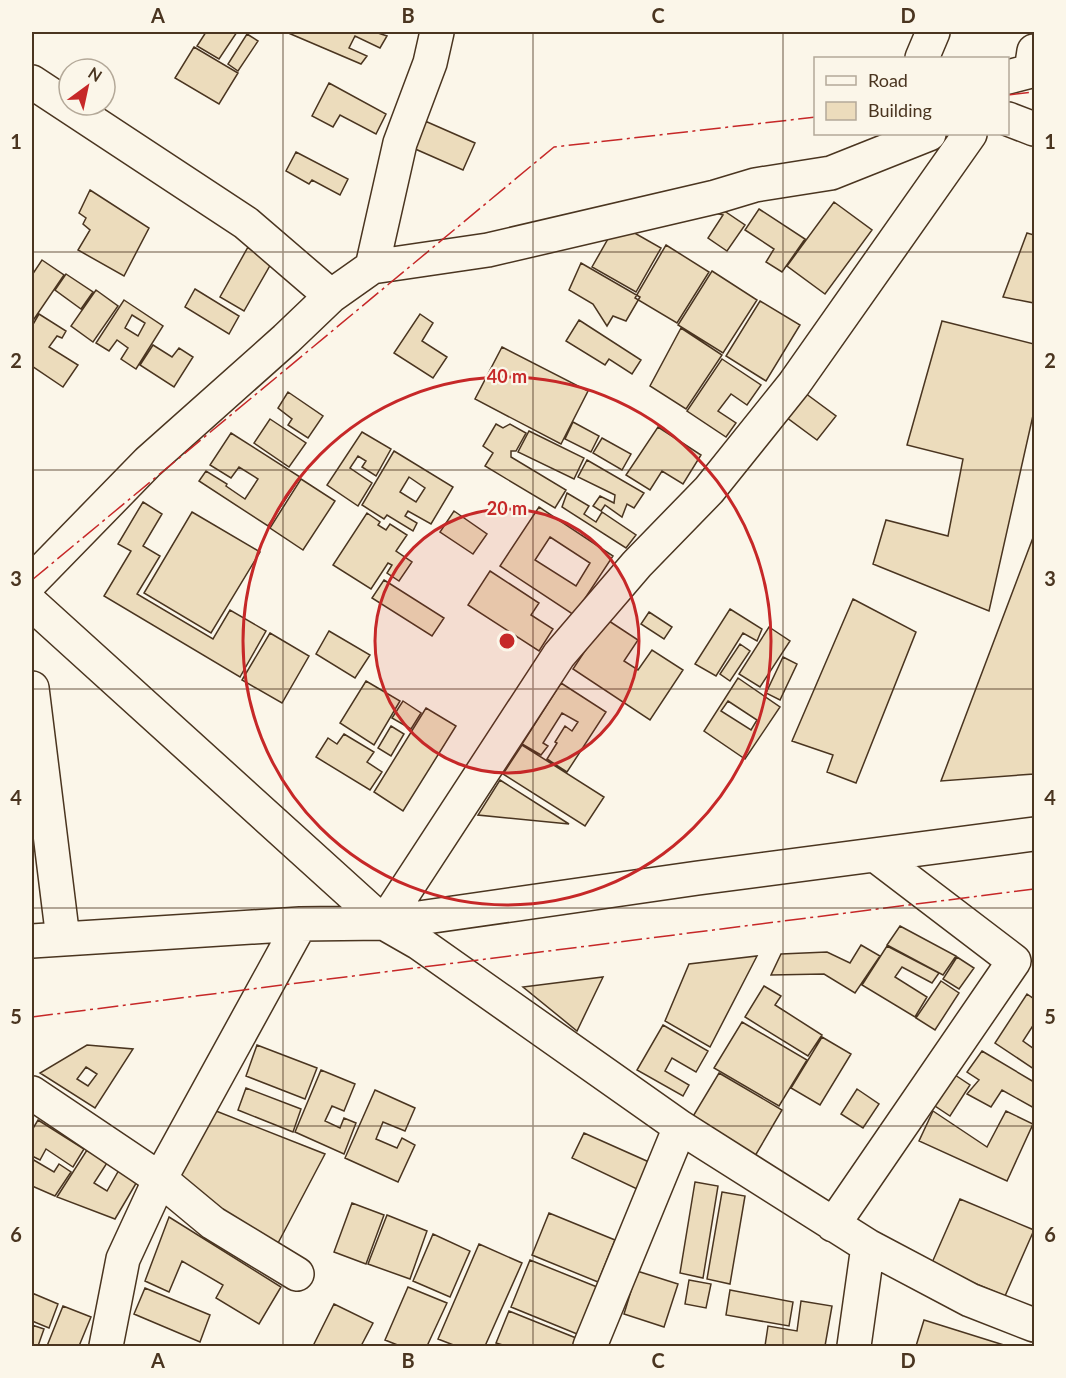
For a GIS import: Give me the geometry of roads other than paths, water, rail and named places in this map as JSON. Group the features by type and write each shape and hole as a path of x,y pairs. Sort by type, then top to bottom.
{"street":[{"path":"372,267 400,143 429,63 437,32"},
{"path":"922,57 933,32"},
{"path":"1009,78 1031,71 1035,51"},
{"path":"32,82 246,223 331,296"},
{"path":"1009,119 1035,129"},
{"path":"32,581 148,462 331,296 372,267 488,250 715,197 755,185 831,173 926,135"},
{"path":"384,922 559,655 637,564 709,490 794,384 969,135"},
{"path":"32,604 384,922 437,955 681,1126 833,1225 970,1300 1035,1325"},
{"path":"32,688 47,940 300,924 384,922 1035,834"},
{"path":"833,1225 1014,961 875,855"},
{"path":"106,1347 123,1259 159,1179 300,924"},
{"path":"32,1093 159,1179 213,1223 297,1274"},
{"path":"590,1347 681,1126"},
{"path":"854,1347 868,1246"}]}
